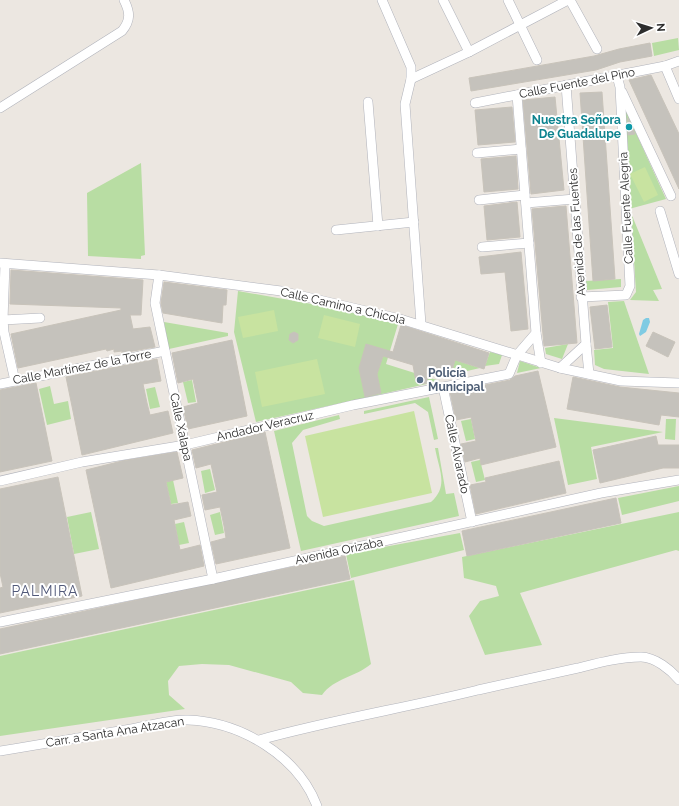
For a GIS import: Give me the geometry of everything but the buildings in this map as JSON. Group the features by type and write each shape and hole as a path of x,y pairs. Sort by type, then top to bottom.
{"street":[{"path":"0,108 122,31 129,22 130,18 128,8 124,0"},
{"path":"382,0 411,67 411,79 405,104 421,324"},
{"path":"443,0 469,52"},
{"path":"508,0 537,60"},
{"path":"411,79 469,52 569,0 597,49"},
{"name":"Calle Fuente del Pino","path":"475,102 617,76 665,66 679,61"},
{"path":"665,66 679,99"},
{"name":"Calle Fuente Alegria","path":"581,297 626,294 630,286 620,87 617,76"},
{"name":"Avenida de las Fuentes","path":"566,85 581,297 589,374"},
{"path":"620,87 670,196"},
{"path":"517,95 536,333 541,363"},
{"path":"368,102 378,226"},
{"path":"477,153 521,149"},
{"path":"478,200 575,199"},
{"path":"660,211 679,274"},
{"path":"336,230 414,222"},
{"path":"482,247 529,243"},
{"path":"3,263 3,320 16,380"},
{"name":"Calle Camino a Chicola","path":"3,263 159,275 281,291 421,324 560,368 621,381 679,383"},
{"name":"Calle Xalapa","path":"159,275 155,303 213,579"},
{"path":"3,320 40,318"},
{"path":"517,355 536,333"},
{"path":"560,368 586,344"},
{"name":"Calle Martínez de la Torre","path":"0,384 165,351"},
{"name":"Andador Veracruz","path":"0,481 82,462 185,445 442,386 506,375 509,374 517,355"},
{"name":"Calle Alvarado","path":"442,386 472,522"},
{"name":"Avenida Orizaba","path":"0,622 213,579 601,493 679,480"},
{"path":"259,740 303,728 428,702 599,663 642,657 658,663 673,672 679,680"},
{"name":"Carr. a Santa Ana Atzacan","path":"0,751 187,720 220,725 259,740 284,759 301,776 313,795 317,806"}],"green space":[{"path":"678,38 679,50 654,56 652,43"},
{"path":"625,109 666,199 629,209"},
{"path":"141,163 145,255 141,256 141,259 88,256 87,193"},
{"path":"645,167 658,195 644,202 630,174"},
{"path":"631,213 662,289 653,290 659,301 630,300 636,292"},
{"path":"621,279 621,287 587,290 586,281"},
{"path":"238,291 334,308 398,324 386,364 440,381 256,422 234,332"},
{"path":"624,301 649,374 604,369 595,365 594,350 613,348 608,302"},
{"path":"274,310 278,331 243,338 238,317"},
{"path":"324,315 360,324 355,347 318,338"},
{"path":"164,322 228,333 228,336 169,349"},
{"path":"568,344 562,359 546,354 545,348"},
{"path":"490,352 502,355 499,364 485,366"},
{"path":"317,359 325,394 262,407 255,372"},
{"path":"455,360 480,368 450,375"},
{"path":"520,361 541,368 517,373"},
{"path":"192,380 196,402 188,403 183,382"},
{"path":"50,386 54,404 68,401 71,419 47,425 39,389"},
{"path":"155,387 160,407 150,409 146,389"},
{"path":"429,397 438,439 434,440 428,412 415,403 364,414 364,411"},
{"path":"414,411 432,493 323,517 305,436"},
{"path":"339,415 340,419 303,430 292,443 307,516 312,521 324,526 431,502 437,496 441,484 435,448 438,448 446,494 454,493 459,516 301,551 274,431"},
{"path":"554,418 663,432 591,447 597,479 568,485"},
{"path":"471,419 475,439 466,441 461,421"},
{"path":"666,419 676,419 675,440 665,439"},
{"path":"480,460 485,480 476,482 471,462"},
{"path":"210,469 215,490 205,493 201,471"},
{"path":"173,480 178,503 171,504 166,482"},
{"path":"679,486 679,501 622,515 618,498"},
{"path":"91,512 99,549 74,554 67,517"},
{"path":"220,512 224,533 215,535 210,515"},
{"path":"679,512 679,551 676,550 520,593 542,645 485,655 469,616 480,601 499,596 496,586 464,578 462,557"},
{"path":"184,522 189,543 179,545 175,524"},
{"path":"460,533 464,550 351,578 346,554"},
{"path":"354,580 371,664 359,672 339,681 327,689 322,695 303,693 291,682 229,665 202,664 179,666 168,681 169,695 185,709 0,736 0,656"}],"water":[{"path":"649,318 650,322 646,332 640,336 639,334 643,320"}],"place":[{"name":"Nuestra Señora De Guadalupe","path":"629,127"},
{"name":"Policía Municipal","path":"420,380"}],"district":[{"name":"PALMIRA","path":"45,591"}]}
